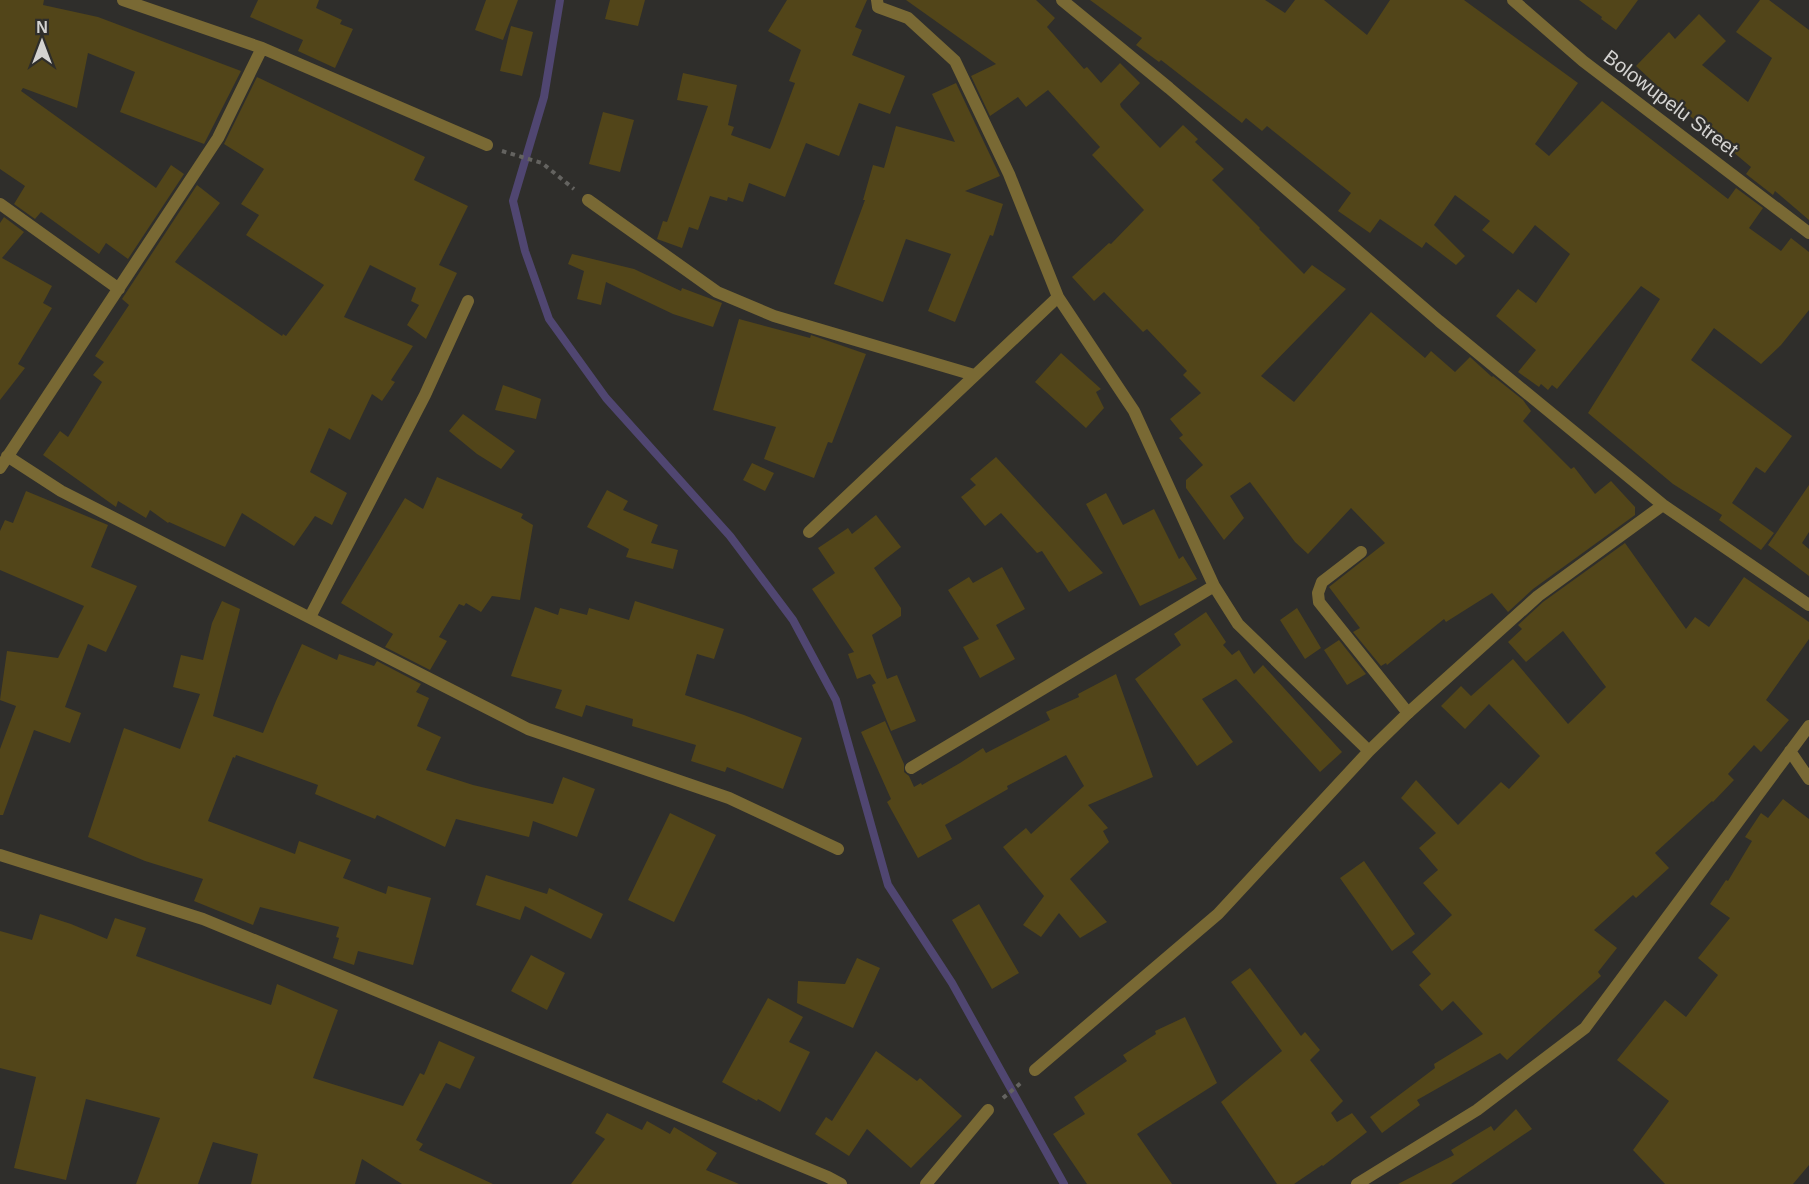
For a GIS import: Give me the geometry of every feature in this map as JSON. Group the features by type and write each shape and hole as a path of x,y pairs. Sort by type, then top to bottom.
{"street":[{"path":"123,0 262,48 488,145"},
{"path":"877,0 878,7 908,18 955,62 1009,174 1058,297 1134,411 1214,586 1238,624 1369,751"},
{"path":"1062,0 1169,88 1439,321 1663,506 1809,605"},
{"name":"Bolowupelu Street","path":"1513,0 1583,61 1809,233"},
{"path":"0,468 218,138 262,48"},
{"path":"588,200 717,292 774,316 974,375"},
{"path":"0,204 119,289"},
{"path":"809,532 1058,297"},
{"path":"310,617 424,395 468,301"},
{"path":"8,456 61,491 528,729 729,798 838,849"},
{"path":"1035,1071 1218,914 1369,751 1538,596 1663,506"},
{"path":"1360,552 1322,582 1318,593 1319,602 1408,713"},
{"path":"911,768 1214,586"},
{"path":"1357,1184 1477,1110 1585,1028 1809,726"},
{"path":"1790,751 1809,779"},
{"path":"0,855 202,919 841,1184"},
{"path":"926,1184 988,1110"}],"path":[{"path":"515,156 542,163 588,200"},
{"path":"988,1110 1035,1071"}],"building":[{"path":"0,0 44,0 43,5 98,17 241,71 204,144 120,112 135,72 88,53 77,108 23,88 21,91 156,188 171,165 184,174 128,259 106,243 99,254 41,212 35,219 14,204 25,186 0,169"},
{"path":"258,0 319,0 316,8 342,20 340,24 353,29 335,68 298,51 303,40 250,17"},
{"path":"486,0 518,0 503,40 475,30"},
{"path":"610,0 645,0 638,26 605,19"},
{"path":"787,0 867,0 855,27 862,30 852,55 905,76 890,114 859,103 839,156 806,143 785,197 749,183 743,202 728,197 727,201 710,196 698,230 689,227 682,248 657,239 663,221 667,222 708,106 677,100 683,73 737,85 728,125 734,127 731,135 770,149 795,83 789,81 801,50 768,31"},
{"path":"906,0 1036,0 1055,18 1047,27 1084,69 1087,67 1101,83 1120,63 1140,83 1120,104 1160,148 1183,125 1198,139 1195,142 1224,169 1212,180 1259,229 1304,274 1312,265 1346,289 1261,376 1294,402 1371,312 1425,358 1431,351 1455,372 1470,357 1523,400 1531,411 1523,421 1571,469 1574,467 1595,494 1611,481 1635,507 1635,515 1533,589 1508,612 1492,593 1446,622 1444,619 1387,665 1386,663 1381,666 1353,632 1360,628 1329,587 1385,543 1351,508 1308,554 1295,542 1250,482 1230,496 1244,518 1224,540 1186,488 1186,480 1203,465 1179,438 1183,435 1170,419 1201,393 1183,375 1187,371 1147,329 1143,332 1104,292 1094,301 1072,277 1109,243 1111,244 1144,210 1092,155 1100,147 1048,90 1026,107 1018,97 990,116 971,76 996,64"},
{"path":"1090,0 1265,0 1285,13 1295,0 1324,0 1367,35 1390,0 1464,0 1578,83 1535,144 1549,156 1602,101 1728,199 1736,188 1763,208 1749,228 1781,251 1791,238 1809,252 1809,310 1781,345 1761,364 1714,328 1691,360 1792,436 1765,473 1756,467 1732,503 1774,533 1761,550 1719,520 1722,515 1673,484 1588,413 1660,299 1641,286 1557,389 1552,385 1548,390 1541,384 1539,387 1518,372 1536,350 1496,316 1518,289 1536,303 1570,254 1535,225 1513,254 1482,230 1490,221 1455,195 1434,225 1465,256 1456,265 1426,242 1422,248 1380,219 1370,233 1338,211 1351,193 1267,126 1262,131 1246,118 1242,123 1161,60 1159,62 1136,45 1142,38"},
{"path":"1579,0 1638,0 1616,30"},
{"path":"1760,0 1769,0 1809,30 1809,220 1775,191 1773,195 1746,174 1751,167 1690,116 1636,66 1669,32 1675,39 1699,14 1726,41 1702,65 1748,102 1772,58 1736,32"},
{"path":"511,26 533,32 522,76 500,71"},
{"path":"257,77 425,157 414,180 468,206 439,265 457,273 426,339 407,325 419,305 411,301 416,288 370,265 344,317 413,346 391,380 395,382 382,401 372,394 350,440 329,428 310,472 347,493 332,525 315,516 294,546 242,513 225,547 168,523 150,510 146,518 118,501 116,507 43,455 60,431 68,437 102,382 93,375 104,362 95,356 129,305 122,299 197,185 220,203 175,262 282,336 283,334 286,336 324,285 246,235 259,215 241,204 264,169 224,144"},
{"path":"956,83 1000,176 965,191 1003,204 993,236 990,235 955,322 928,311 951,254 906,239 883,302 834,284 865,200 863,200 873,165 884,168 896,126 955,142 932,94"},
{"path":"603,112 634,120 620,172 589,164"},
{"path":"4,217 24,232 2,258 52,286 43,303 52,308 18,364 25,368 0,400 0,223"},
{"path":"572,254 634,269 681,291 682,288 722,303 713,327 673,314 606,282 601,305 577,299 584,271 568,264"},
{"path":"739,319 810,338 811,335 866,354 832,443 828,442 814,478 764,459 776,427 713,410"},
{"path":"1061,353 1101,389 1096,392 1104,408 1086,428 1035,382"},
{"path":"503,385 541,399 536,419 495,410"},
{"path":"463,414 515,451 501,469 477,454 449,431"},
{"path":"996,457 1103,573 1069,592 1042,551 1037,553 1001,513 985,526 961,497 976,485 970,479"},
{"path":"752,463 774,473 765,491 743,480"},
{"path":"437,477 523,514 521,518 533,525 520,600 492,596 481,612 466,603 464,606 459,604 439,637 447,641 430,670 385,647 393,634 341,603 405,498 423,509"},
{"path":"1809,485 1809,532 1802,543 1809,549 1809,576 1768,545"},
{"path":"607,490 628,501 623,510 658,525 651,543 678,550 673,569 626,557 629,549 587,527"},
{"path":"26,491 108,525 91,567 137,586 106,652 88,644 65,707 81,713 70,743 34,730 3,815 0,815 0,749 16,706 0,700 7,651 58,658 84,606 0,570 0,531 5,520 13,523"},
{"path":"1106,493 1123,525 1154,509 1179,559 1183,556 1197,579 1140,606 1086,504"},
{"path":"876,515 901,547 874,568 901,608 901,616 872,635 887,679 897,675 916,721 891,731 872,685 876,683 870,674 857,679 848,654 854,652 812,589 835,573 818,548 848,528 852,534"},
{"path":"1625,543 1686,629 1695,617 1709,627 1744,577 1809,622 1809,639 1766,700 1789,720 1761,752 1754,745 1728,774 1734,780 1713,802 1655,853 1669,868 1636,898 1633,895 1594,930 1617,948 1598,972 1601,976 1507,1060 1500,1053 1417,1100 1420,1105 1382,1133 1370,1117 1435,1068 1434,1064 1483,1034 1453,1001 1442,1011 1419,985 1431,974 1412,952 1452,915 1423,883 1438,870 1419,848 1436,833 1401,798 1416,780 1458,825 1501,782 1509,789 1540,756 1489,704 1465,729 1441,706 1461,686 1471,696 1513,659 1568,724 1606,687 1563,631 1526,662 1508,642 1522,629 1518,625 1543,602"},
{"path":"1002,567 1025,609 996,625 1015,659 980,678 963,647 979,639 948,590 969,577 973,583"},
{"path":"222,601 240,609 213,716 263,733 302,644 337,660 339,654 374,666 377,661 421,684 416,692 429,698 417,726 441,737 426,770 473,785 553,804 563,777 595,789 577,837 533,821 529,837 456,819 445,847 377,815 375,819 315,794 318,785 236,755 235,758 233,757 208,821 295,854 299,841 351,860 343,878 386,894 388,886 431,898 413,965 358,951 354,965 333,958 339,938 336,937 339,927 260,907 253,925 194,901 203,879 145,861 88,837 124,728 180,749 200,694 173,687 181,655 203,660 212,623"},
{"path":"635,601 724,629 714,659 697,654 685,695 802,738 783,789 727,767 725,772 691,761 696,745 632,726 633,719 586,705 582,717 555,708 562,690 511,676 535,607 558,615 560,608 587,615 589,608 629,620"},
{"path":"1297,608 1321,648 1305,659 1280,620"},
{"path":"1206,612 1226,642 1223,645 1232,655 1239,650 1254,674 1263,665 1342,752 1320,772 1236,679 1202,699 1233,742 1197,766 1135,679 1181,645 1174,634"},
{"path":"1339,640 1366,674 1347,685 1324,650"},
{"path":"1116,674 1153,777 1088,805 1108,828 1103,831 1109,842 1070,879 1107,922 1080,938 1059,913 1041,937 1023,925 1044,896 1003,847 1026,828 1031,834 1084,786 1066,755 1007,786 1008,789 945,825 952,839 918,858 887,802 891,799 861,732 885,721 904,764 904,772 909,776 914,787 921,783 922,785 983,748 986,753 1050,720 1046,712 1079,697 1078,694"},
{"path":"1783,799 1809,819 1809,1165 1793,1184 1665,1184 1633,1150 1669,1101 1617,1060 1665,1000 1686,1017 1718,975 1698,958 1730,918 1710,904 1726,880 1728,881 1752,841 1745,837 1761,813 1768,818"},
{"path":"670,813 716,835 674,922 628,900"},
{"path":"1364,861 1415,934 1392,951 1340,878"},
{"path":"486,875 547,894 549,888 603,914 591,939 525,906 520,920 476,905"},
{"path":"979,904 1019,973 992,989 952,920"},
{"path":"40,914 107,939 115,918 146,928 136,956 271,1005 277,984 338,1010 313,1078 403,1106 420,1073 424,1075 439,1041 475,1057 460,1089 446,1083 416,1140 423,1144 419,1150 493,1184 402,1184 362,1159 355,1184 251,1184 258,1154 213,1142 198,1184 136,1184 160,1118 86,1099 66,1180 14,1168 36,1077 0,1068 0,931 32,940"},
{"path":"531,955 565,973 547,1010 511,991"},
{"path":"857,958 880,968 853,1028 797,1003 798,981 845,984"},
{"path":"1250,968 1301,1036 1305,1032 1320,1050 1310,1060 1343,1101 1331,1113 1337,1122 1352,1113 1367,1132 1323,1166 1294,1184 1277,1184 1221,1102 1282,1051 1231,982"},
{"path":"768,998 803,1017 789,1042 810,1052 780,1112 722,1082"},
{"path":"1185,1017 1217,1083 1137,1134 1172,1184 1087,1184 1053,1134 1085,1114 1074,1097 1127,1061 1123,1055 1156,1034 1155,1031"},
{"path":"876,1051 917,1081 920,1078 962,1116 911,1168 867,1129 849,1156 815,1134 826,1117 832,1121"},
{"path":"1516,1109 1532,1129 1451,1184 1398,1184 1454,1155 1451,1150 1491,1126 1494,1131"},
{"path":"607,1113 642,1130 647,1121 670,1134 674,1127 717,1153 706,1170 739,1184 571,1184 605,1139 595,1133"}],"waterway":[{"path":"560,0 544,97 513,201 525,251 549,319 606,398 730,536 793,620 836,700 888,885 952,983 1064,1184"}]}
